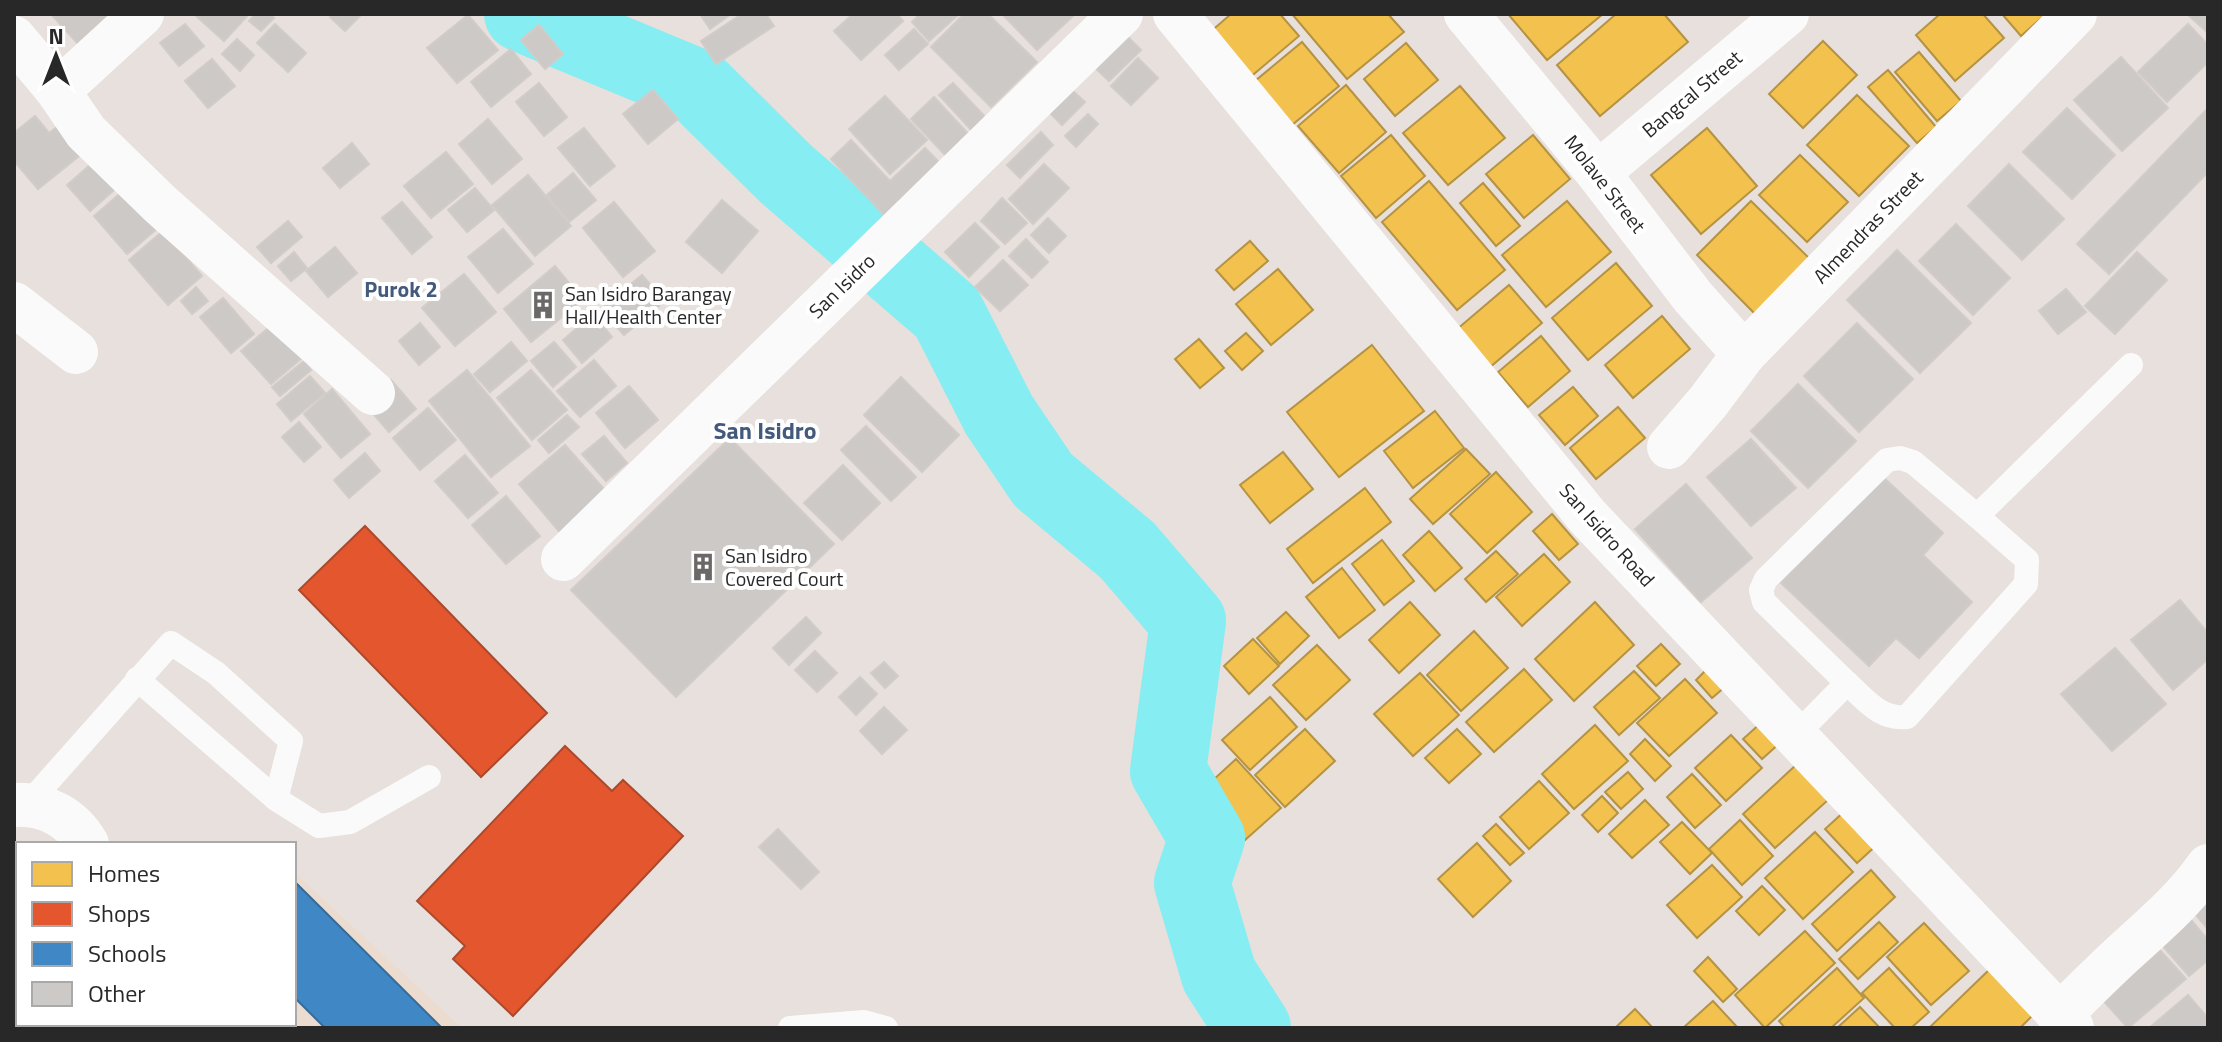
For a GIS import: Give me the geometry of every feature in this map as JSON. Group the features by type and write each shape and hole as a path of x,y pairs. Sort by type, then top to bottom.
{"street":[{"path":"58,91 142,14"},
{"name":"San Isidro","path":"563,559 1121,14"},
{"name":"San Isidro Road","path":"1175,14 1587,516 2065,1022"},
{"name":"Molave Street","path":"1466,14 1598,173 1693,297 1744,354"},
{"name":"Bangcal Street","path":"1598,173 1787,14"},
{"name":"Almendras Street","path":"1669,447 1744,354 2075,14"},
{"path":"14,38 58,91 86,132 160,204 373,393"},
{"path":"14,304 76,352"},
{"path":"21,805 51,810 71,822 86,842"},
{"path":"2065,1022 2128,949 2154,928 2208,866"}],"lane":[{"path":"1977,516 2131,365"},
{"path":"1900,458 1913,462 2027,560 2026,584 1907,717 1883,716 1847,683 1764,602 1761,590 1766,579 1887,460 1900,458"},
{"path":"21,805 171,643 216,673 291,741 276,799"},
{"path":"137,679 276,799 319,826 350,822 429,777"},
{"path":"1794,737 1847,683"},
{"path":"790,1028 864,1022 886,1028"}],"shaded area":[{"path":"296,874 462,1028 138,1026 296,1026"}],"building: Homes":[{"path":"1231,14 1280,14 1299,36 1248,79 1209,33"},
{"path":"1292,14 1388,14 1404,32 1347,79"},
{"path":"1508,14 1603,14 1547,60"},
{"path":"1616,14 1664,14 1688,42 1600,116 1557,65"},
{"path":"1940,14 1983,14 2004,38 1955,81 1916,35"},
{"path":"2002,14 2046,14 2021,36"},
{"path":"1823,41 1857,75 1803,128 1769,94"},
{"path":"1302,42 1339,86 1292,125 1255,81"},
{"path":"1406,43 1438,80 1395,116 1364,79"},
{"path":"1919,52 1961,101 1937,121 1895,72"},
{"path":"1888,70 1936,127 1917,143 1868,87"},
{"path":"1346,85 1386,132 1339,173 1298,126"},
{"path":"1460,86 1505,138 1448,185 1403,133"},
{"path":"1857,95 1909,146 1859,196 1807,145"},
{"path":"1707,128 1757,186 1701,234 1651,175"},
{"path":"1391,135 1425,176 1376,218 1341,176"},
{"path":"1533,135 1570,179 1524,218 1486,174"},
{"path":"1800,155 1848,202 1807,242 1759,195"},
{"path":"1429,181 1505,270 1457,310 1382,222"},
{"path":"1483,183 1520,226 1496,246 1460,203"},
{"path":"1567,201 1611,252 1546,307 1502,255"},
{"path":"1751,201 1812,261 1757,316 1697,255"},
{"path":"1250,241 1268,261 1234,290 1216,270"},
{"path":"1616,263 1652,306 1588,360 1552,318"},
{"path":"1278,269 1313,310 1271,345 1236,304"},
{"path":"1509,285 1542,323 1489,368 1456,330"},
{"path":"1662,316 1690,349 1633,398 1605,365"},
{"path":"1246,333 1263,351 1242,370 1225,351"},
{"path":"1541,336 1570,371 1528,407 1498,372"},
{"path":"1199,339 1224,368 1200,388 1175,359"},
{"path":"1372,345 1424,411 1339,477 1287,412"},
{"path":"1573,387 1598,416 1565,445 1539,415"},
{"path":"1618,407 1645,438 1596,479 1570,448"},
{"path":"1435,411 1464,448 1413,488 1384,451"},
{"path":"1466,449 1490,474 1433,524 1410,499"},
{"path":"1283,452 1313,489 1270,523 1240,485"},
{"path":"1496,472 1532,512 1487,553 1450,514"},
{"path":"1365,488 1391,522 1313,583 1287,549"},
{"path":"1552,514 1578,544 1559,560 1533,531"},
{"path":"1429,531 1462,568 1435,591 1403,555"},
{"path":"1382,540 1414,581 1384,605 1352,564"},
{"path":"1496,551 1518,574 1486,602 1465,579"},
{"path":"1544,554 1570,582 1522,626 1496,597"},
{"path":"1342,568 1375,610 1339,638 1306,597"},
{"path":"1410,602 1440,635 1399,673 1369,640"},
{"path":"1595,602 1634,645 1574,701 1535,659"},
{"path":"1286,612 1309,636 1280,664 1257,638"},
{"path":"1474,631 1508,668 1461,711 1427,675"},
{"path":"1253,639 1279,666 1249,694 1224,666"},
{"path":"1661,644 1680,664 1656,686 1637,666"},
{"path":"1317,645 1350,680 1306,720 1273,685"},
{"path":"1708,668 1725,687 1712,698 1696,680"},
{"path":"1524,669 1552,700 1494,752 1466,722"},
{"path":"1634,671 1660,698 1619,735 1594,707"},
{"path":"1420,673 1459,715 1413,756 1374,714"},
{"path":"1685,679 1717,713 1669,756 1637,723"},
{"path":"1270,697 1297,727 1250,770 1222,740"},
{"path":"1762,722 1780,743 1762,759 1743,739"},
{"path":"1595,725 1628,761 1574,809 1542,774"},
{"path":"1305,729 1335,761 1285,807 1255,775"},
{"path":"1457,729 1481,754 1449,783 1425,758"},
{"path":"1731,735 1762,768 1726,801 1695,768"},
{"path":"1645,739 1671,766 1655,781 1630,754"},
{"path":"1236,759 1281,808 1245,840 1200,792"},
{"path":"1796,765 1828,800 1775,848 1743,814"},
{"path":"1628,772 1643,789 1621,809 1605,792"},
{"path":"1692,774 1721,805 1695,828 1667,797"},
{"path":"1539,781 1569,813 1529,849 1500,817"},
{"path":"1602,796 1618,813 1598,832 1582,815"},
{"path":"1645,800 1669,825 1632,858 1609,834"},
{"path":"1846,810 1878,844 1857,863 1825,829"},
{"path":"1740,820 1773,856 1742,885 1709,849"},
{"path":"1682,822 1712,853 1690,874 1660,842"},
{"path":"1496,824 1524,853 1510,865 1483,836"},
{"path":"1815,832 1853,872 1803,919 1765,878"},
{"path":"1477,843 1511,881 1473,917 1438,879"},
{"path":"1712,865 1742,897 1697,938 1667,905"},
{"path":"1871,870 1895,897 1837,951 1812,924"},
{"path":"1762,886 1785,910 1759,935 1736,911"},
{"path":"1879,922 1898,942 1858,979 1839,959"},
{"path":"1924,923 1969,971 1931,1005 1887,957"},
{"path":"1805,931 1835,963 1765,1028 1735,995"},
{"path":"1708,957 1737,989 1723,1002 1694,971"},
{"path":"1992,967 2036,1012 2020,1028 1929,1028"},
{"path":"1837,968 1864,998 1831,1028 1785,1028 1779,1021"},
{"path":"1889,968 1929,1012 1911,1028 1895,1028 1862,993"},
{"path":"1713,1001 1738,1028 1683,1028"},
{"path":"1860,1007 1880,1028 1837,1028"},
{"path":"1635,1009 1653,1028 1615,1028"}],"building: Shops":[{"path":"365,526 547,713 481,777 299,590"},
{"path":"565,746 612,791 623,780 683,836 513,1016 453,959 465,946 417,901"}],"building: Schools":[{"path":"296,883 442,1028 325,1028 296,999"}],"building: Other":[{"path":"51,14 114,14 80,46"},
{"path":"194,14 249,14 224,41"},
{"path":"256,14 270,14 274,18 261,31 249,21"},
{"path":"333,14 360,16 345,31 330,17"},
{"path":"700,14 731,14 710,29"},
{"path":"742,14 766,14 774,26 716,64 701,41"},
{"path":"853,14 897,14 903,21 861,60 834,31"},
{"path":"920,14 959,14 929,41 912,22"},
{"path":"964,14 988,14 1037,62 991,107 931,47"},
{"path":"1002,14 1075,14 1037,50"},
{"path":"2187,14 2208,14 2208,33"},
{"path":"468,15 498,50 457,83 427,48"},
{"path":"185,24 204,46 179,66 160,43"},
{"path":"275,24 306,53 288,72 257,43"},
{"path":"2188,24 2208,45 2208,62 2167,102 2138,72"},
{"path":"539,25 563,54 545,69 521,40"},
{"path":"914,29 928,44 899,70 885,55"},
{"path":"1123,32 1141,50 1109,81 1091,64"},
{"path":"237,39 254,55 240,71 222,54"},
{"path":"511,49 531,74 491,107 471,82"},
{"path":"2121,57 2168,108 2122,151 2074,100"},
{"path":"1138,58 1158,78 1131,105 1111,86"},
{"path":"212,59 235,86 208,108 185,81"},
{"path":"539,83 567,117 544,136 516,102"},
{"path":"953,83 989,121 975,134 939,95"},
{"path":"653,90 678,119 648,144 623,114"},
{"path":"1073,91 1085,102 1062,125 1050,113"},
{"path":"885,96 927,140 890,174 849,129"},
{"path":"934,97 972,138 949,159 911,119"},
{"path":"2067,108 2115,155 2072,199 2023,152"},
{"path":"2208,108 2208,172 2109,274 2077,244"},
{"path":"1088,114 1098,124 1076,147 1065,136"},
{"path":"35,116 49,133 61,124 84,152 38,189 14,161 14,133"},
{"path":"488,119 522,159 492,184 459,144"},
{"path":"584,128 615,166 590,186 558,148"},
{"path":"1041,132 1053,145 1020,178 1007,165"},
{"path":"851,140 890,181 925,148 944,167 888,219 831,159"},
{"path":"352,143 369,164 340,188 323,168"},
{"path":"446,152 473,184 431,218 404,186"},
{"path":"97,159 120,185 90,211 67,185"},
{"path":"1044,164 1069,188 1033,224 1009,199"},
{"path":"2009,164 2064,219 2022,260 1968,206"},
{"path":"573,173 596,200 569,222 547,195"},
{"path":"528,175 571,226 535,256 492,205"},
{"path":"131,184 164,223 127,254 94,216"},
{"path":"475,188 494,210 467,232 448,210"},
{"path":"1002,198 1027,223 1005,244 981,221"},
{"path":"722,200 758,231 722,273 686,242"},
{"path":"402,202 432,237 412,254 382,218"},
{"path":"614,202 655,251 623,277 583,228"},
{"path":"1048,218 1066,236 1049,253 1031,235"},
{"path":"288,221 302,237 271,263 257,247"},
{"path":"975,223 999,247 969,277 945,252"},
{"path":"1956,224 2010,278 1973,315 1919,261"},
{"path":"503,229 533,264 498,293 468,257"},
{"path":"163,231 202,276 168,305 129,260"},
{"path":"1026,239 1048,262 1032,278 1009,256"},
{"path":"335,247 357,273 328,297 306,271"},
{"path":"1897,250 1971,323 1920,373 1847,300"},
{"path":"294,252 307,268 291,281 278,266"},
{"path":"2137,252 2167,280 2115,334 2085,306"},
{"path":"1003,260 1028,285 1000,311 975,287"},
{"name":"San Isidro Barangay Hall/Health Center","path":"555,266 583,300 531,342 504,309"},
{"path":"464,274 496,312 455,346 422,308"},
{"path":"642,275 665,301 624,335 601,309"},
{"path":"196,287 208,301 192,314 181,301"},
{"path":"2066,289 2086,312 2058,334 2039,311"},
{"path":"223,298 254,334 231,353 200,317"},
{"path":"593,314 612,337 582,363 563,340"},
{"path":"420,323 440,347 419,365 399,341"},
{"path":"1857,323 1913,379 1859,432 1804,376"},
{"path":"272,325 302,358 271,384 241,351"},
{"path":"511,342 527,361 490,392 474,374"},
{"path":"554,342 576,367 553,387 531,361"},
{"path":"594,360 616,386 580,417 557,391"},
{"path":"304,361 311,370 280,396 272,387"},
{"path":"467,370 530,446 491,477 429,401"},
{"path":"531,370 567,410 532,440 497,398"},
{"path":"310,376 325,393 291,421 277,404"},
{"path":"901,377 959,435 922,472 864,415"},
{"path":"391,380 416,409 389,432 364,403"},
{"path":"1798,384 1856,441 1808,488 1751,431"},
{"path":"629,386 658,420 625,448 596,413"},
{"path":"332,389 370,434 341,458 304,414"},
{"path":"428,408 456,440 420,470 393,438"},
{"path":"567,415 579,427 549,453 538,440"},
{"path":"299,422 321,447 304,462 282,437"},
{"path":"866,426 916,477 891,501 841,450"},
{"path":"604,436 627,463 606,481 582,454"},
{"name":"San Isidro Covered Court","path":"730,438 834,544 676,697 571,590"},
{"path":"1751,439 1796,488 1751,526 1707,477"},
{"path":"565,445 610,496 563,536 519,484"},
{"path":"365,453 380,471 349,498 334,480"},
{"path":"465,455 498,493 468,518 435,481"},
{"path":"843,465 880,503 842,540 804,503"},
{"path":"1883,477 1943,533 1923,555 1972,602 1919,658 1896,638 1869,666 1781,583"},
{"path":"1686,484 1752,558 1701,602 1635,529"},
{"path":"506,496 540,536 506,564 472,525"},
{"path":"2180,600 2208,633 2208,659 2173,690 2131,640"},
{"path":"806,617 821,633 789,665 773,648"},
{"path":"2115,648 2166,704 2112,751 2061,694"},
{"path":"815,651 837,673 817,692 795,670"},
{"path":"884,662 898,676 885,688 871,673"},
{"path":"860,677 877,694 856,715 839,697"},
{"path":"884,707 907,730 882,754 860,731"},
{"path":"778,829 819,872 801,889 759,847"},
{"path":"2208,902 2208,929 2195,914"},
{"path":"2191,920 2208,940 2208,960 2189,976 2162,945"},
{"path":"2158,948 2186,979 2128,1028 2100,997"},
{"path":"2188,995 2208,1018 2208,1028 2149,1028"}],"waterway":[{"path":"522,14 698,87 786,174 947,313 999,415 1043,480 1127,550 1188,621 1168,771 1207,838 1192,883 1219,975 1253,1028"}],"place":[{"name":"San Isidro Barangay Hall/Health Center","path":"543,305"},
{"name":"San Isidro Covered Court","path":"703,567"}],"district":[{"name":"Purok 2","path":"401,289"},
{"name":"San Isidro","path":"765,431"}]}
